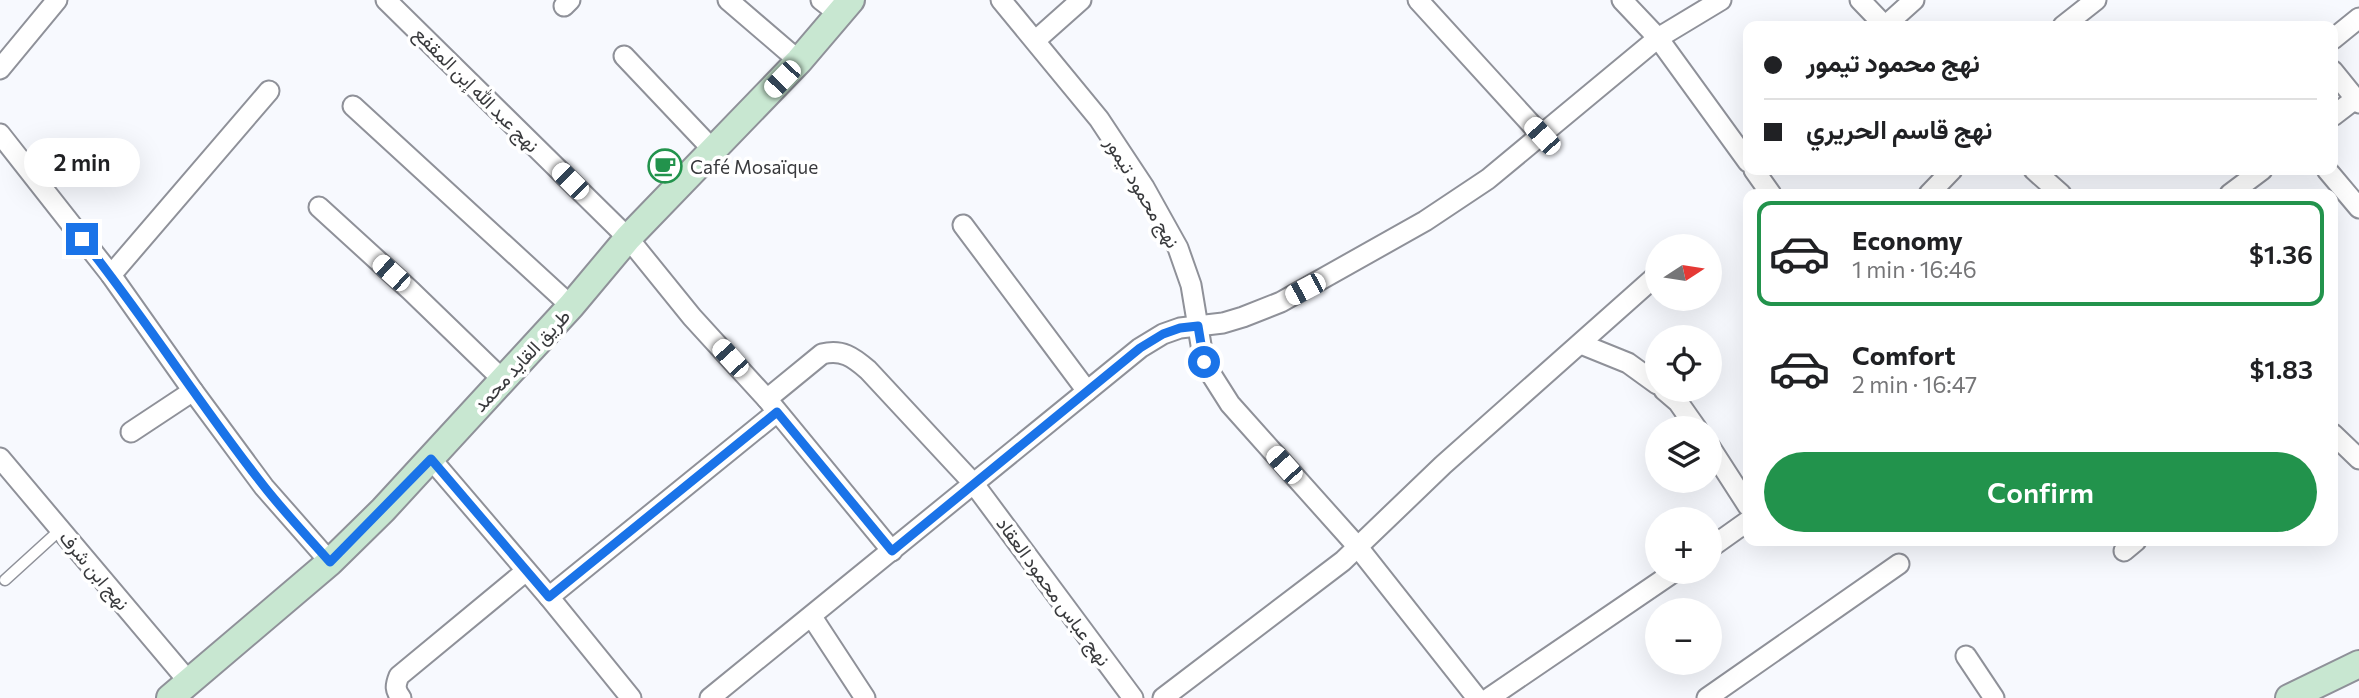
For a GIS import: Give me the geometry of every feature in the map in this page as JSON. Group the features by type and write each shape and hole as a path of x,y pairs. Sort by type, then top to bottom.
{"main road":[{"name":"طريق القايد محمد","path":"181,692 330,562 431,459 628,238 799,61 837,5"},
{"path":"2305,695 2359,664"}],"street":[{"path":"0,69 57,0"},
{"name":"نهج عبد الله إبن المقفع","path":"386,0 628,238 892,551"},
{"path":"728,0 799,61"},
{"name":"نهج محمود تيمور","path":"1001,0 1099,118 1144,187 1178,247 1191,285 1204,362 1230,404 1357,546 1477,698"},
{"path":"1036,40 1081,0"},
{"path":"1418,0 1542,136"},
{"path":"1622,0 1658,38 1743,155"},
{"path":"710,698 1140,348 1163,334 1180,328 1243,317 1281,302 1425,221 1488,179 1658,38 1721,0"},
{"path":"1860,0 1880,21"},
{"path":"1891,21 1914,0"},
{"path":"2069,21 2096,0"},
{"path":"2338,35 2359,18"},
{"path":"624,56 714,151"},
{"path":"2338,77 2357,101 2338,113"},
{"path":"111,275 269,91"},
{"path":"354,106 570,306"},
{"path":"0,134 111,275 264,487 330,562"},
{"path":"1934,189 1947,175"},
{"path":"2040,175 2055,189"},
{"path":"2237,189 2255,175"},
{"path":"2331,175 2359,208"},
{"path":"319,207 410,289 502,379"},
{"path":"963,225 1087,391"},
{"path":"1163,698 1322,579 1443,465 1645,286"},
{"path":"1581,344 1628,363 1645,375"},
{"name":"نهج عباس محمود العقاد","path":"549,597 772,406 822,354 833,351 854,358 868,370 974,484 1133,698"},
{"path":"131,432 193,391"},
{"path":"2338,439 2359,458"},
{"name":"نهج ابن شرف","path":"0,458 61,529 181,692"},
{"path":"431,459 631,698"},
{"path":"1722,466 1743,498"},
{"path":"1722,540 1743,525"},
{"path":"1707,698 1899,564"},
{"path":"401,698 396,691 399,676 526,571"},
{"path":"1489,698 1656,584"},
{"path":"812,617 865,698"},
{"path":"1966,656 1994,698"}],"lane":[{"path":"5,580 61,529"}],"place":[{"name":"Café Mosaïque","path":"665,166"}],"route":[{"path":"82,239 149,326 264,487 330,562 431,459 549,597 777,412 892,551 1121,363 1163,334 1198,326 1204,362"}]}
